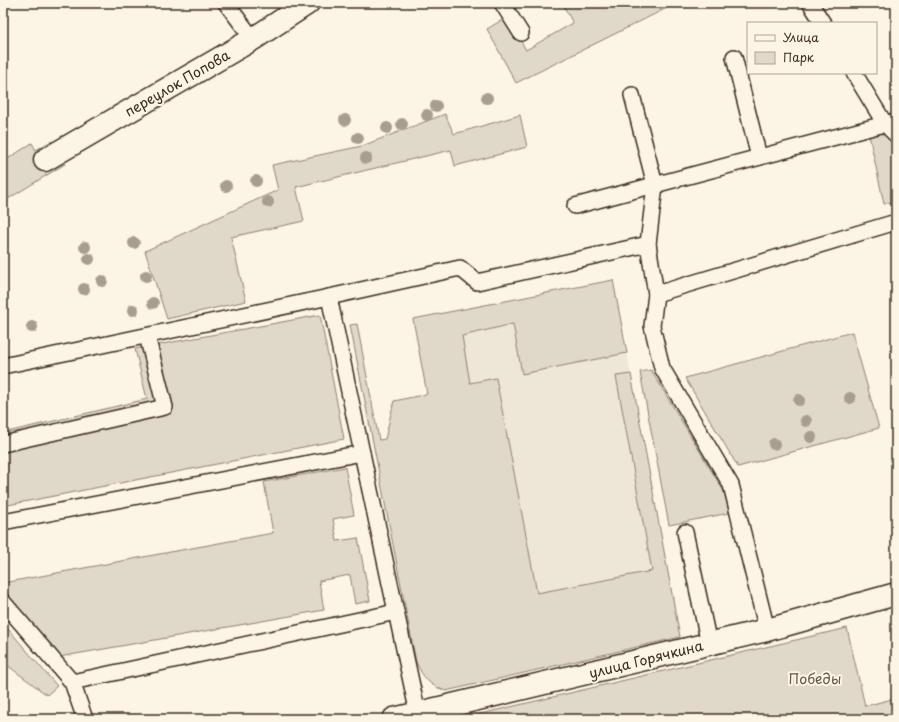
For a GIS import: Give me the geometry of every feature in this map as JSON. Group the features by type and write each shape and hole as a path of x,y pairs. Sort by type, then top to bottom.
{"street":[{"name":"переулок Попова","path":"45,160 253,39 308,3"},
{"name":"улица Горячкина","path":"394,719 767,630 896,594"}],"lane":[{"path":"226,3 253,39"},
{"path":"810,3 822,22"},
{"path":"508,5 521,33"},
{"path":"734,57 759,157"},
{"path":"855,74 891,122 896,135"},
{"path":"632,95 655,185 648,244 656,294 652,326 662,368 731,485 767,630"},
{"path":"575,206 891,122"},
{"path":"656,294 896,222"},
{"path":"3,366 460,268 477,282 648,244"},
{"path":"329,297 418,714"},
{"path":"3,444 165,407 147,336"},
{"path":"3,522 362,453"},
{"path":"686,532 709,644"},
{"path":"3,602 72,682 86,719"},
{"path":"72,682 396,612"}],"shaded area":[{"path":"613,280 677,617 477,656 379,440 385,439 394,401 427,394 413,319"}],"green space":[{"path":"562,3 677,3 516,83 487,29 507,17 526,50 573,23"},
{"path":"445,114 454,134 520,115 527,147 455,166 451,150 296,187 304,221 231,237 246,301 167,319 145,251 278,190 272,165 362,146"},
{"path":"896,128 896,201 884,204 869,135"},
{"path":"51,141 65,164 3,202 3,162 32,143 36,150"},
{"path":"613,280 627,353 522,374 513,324 462,336 470,383 496,378 537,593 652,571 616,376 631,374 680,637 446,691 440,689 431,684 424,677 416,662 350,325 357,324 379,440 385,439 394,401 427,394 413,319"},
{"path":"320,315 344,439 3,506 3,433 147,399 135,349"},
{"path":"852,332 879,428 738,467 685,378"},
{"path":"651,370 726,495 729,513 669,525 640,372"},
{"path":"345,467 354,515 333,519 337,541 358,538 370,601 355,604 350,575 319,581 324,610 59,657 3,594 3,583 273,533 264,482"},
{"path":"3,623 57,686 47,695 3,662"},
{"name":"Победы","path":"847,628 865,706 896,698 896,719 459,719"}]}
